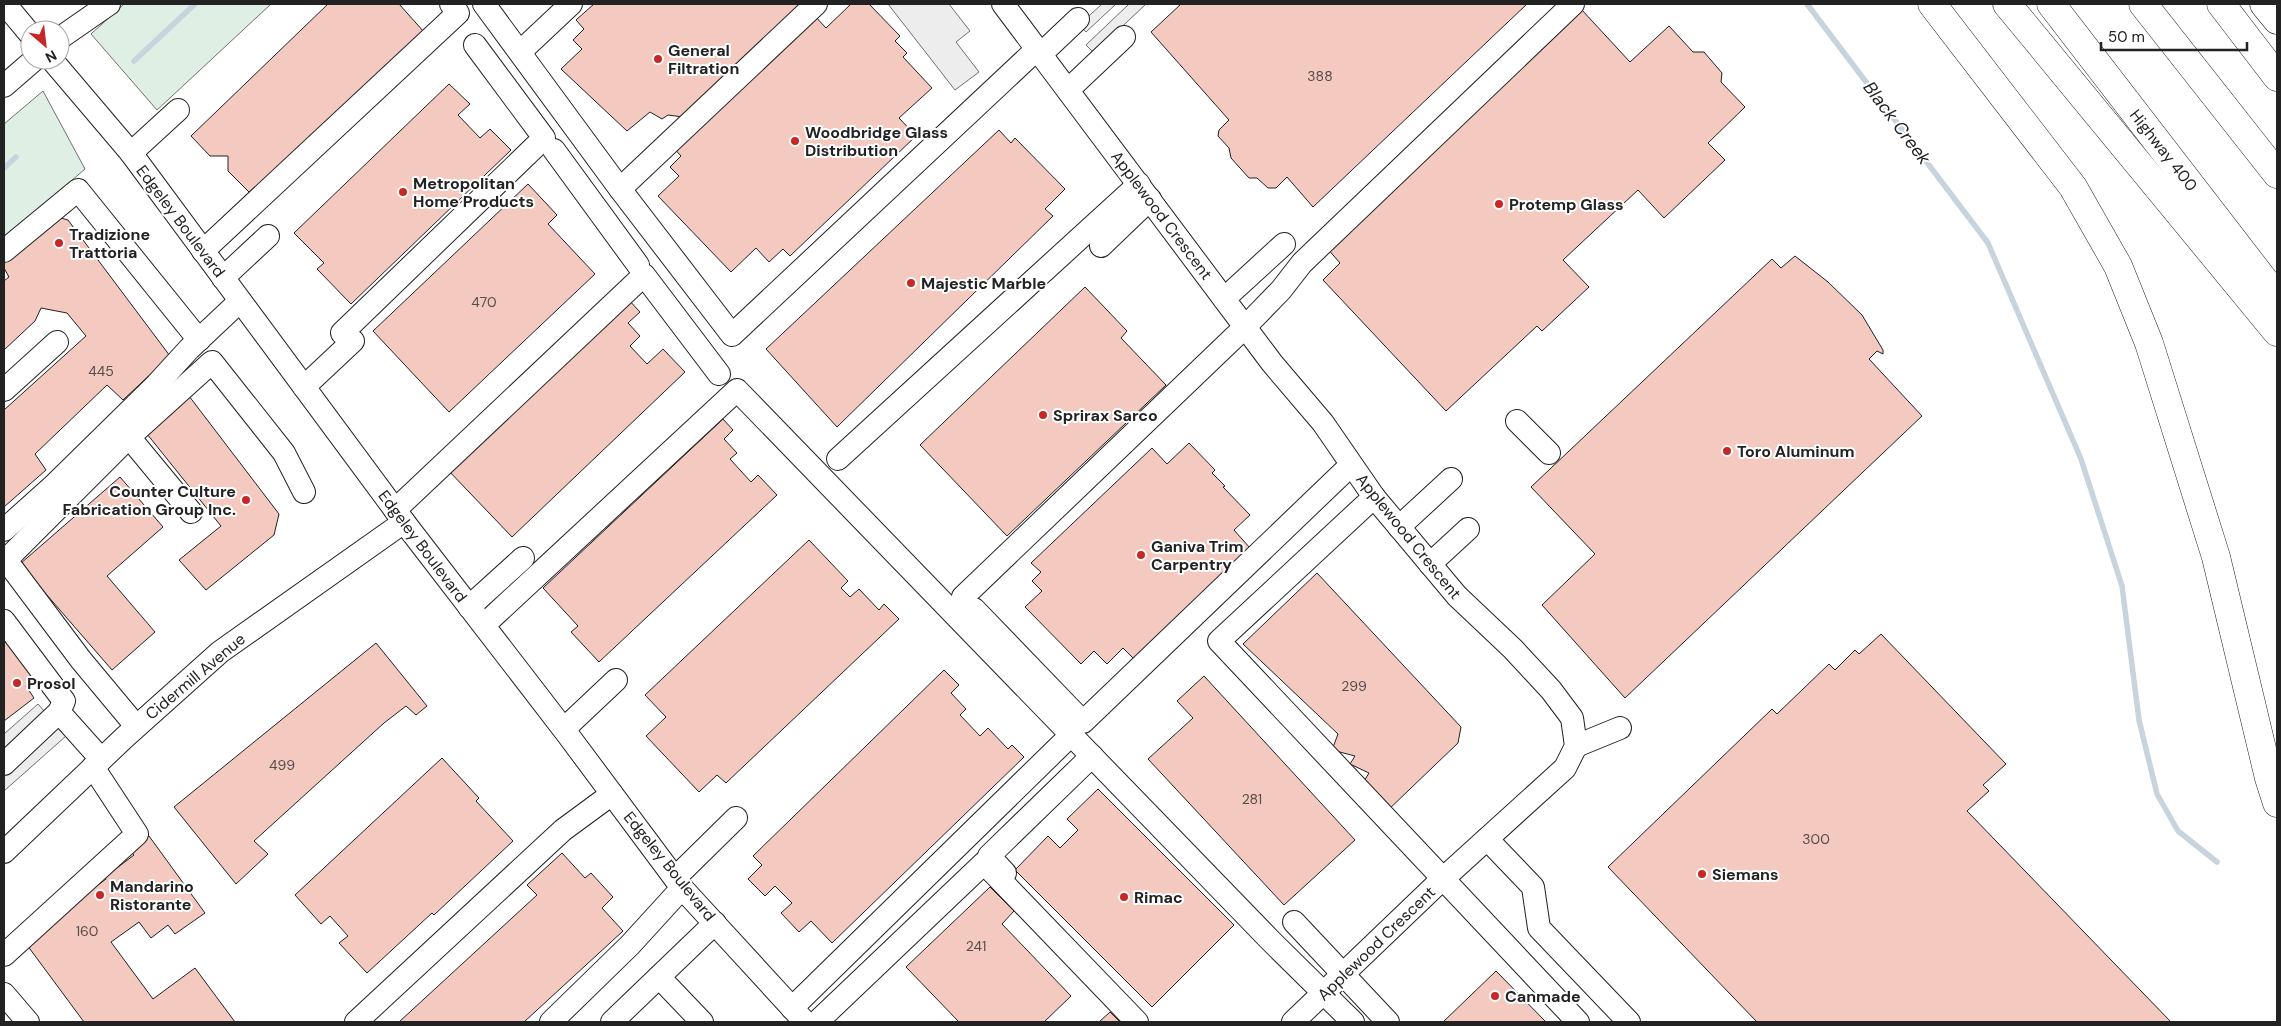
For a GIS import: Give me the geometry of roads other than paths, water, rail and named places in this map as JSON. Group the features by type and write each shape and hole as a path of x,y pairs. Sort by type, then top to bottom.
{"highway":[{"path":"1932,4 2073,186 2118,266 2149,343 2216,557 2269,778 2277,803"},
{"path":"2008,4 2277,332"},
{"name":"Highway 400","path":"2051,4 2277,297"},
{"path":"2143,4 2277,174"},
{"path":"2221,4 2277,77"},
{"path":"2264,4 2277,20"}],"street":[{"path":"5,4 20,22"},
{"path":"70,31 109,4"},
{"path":"203,251 458,13 451,4"},
{"path":"484,4 620,189 732,335 1041,55 1078,19"},
{"path":"520,52 571,4"},
{"path":"620,189 816,4"},
{"name":"Applewood Crescent","path":"1002,4 1250,333 1323,423 1374,497 1457,596 1514,649 1551,690 1572,718 1576,746 1564,768 1293,1022"},
{"path":"1211,381 1250,333 1302,263 1573,4"},
{"path":"1068,90 1124,37"},
{"path":"304,387 347,337 544,138 474,45"},
{"path":"1005,99 1041,55"},
{"path":"4,86 22,70"},
{"name":"Edgeley Boulevard","path":"60,70 131,153 396,511 564,729 679,883 798,1015"},
{"path":"131,153 178,110"},
{"path":"554,150 638,265"},
{"path":"4,251 78,190 199,340"},
{"path":"1102,246 1144,191"},
{"path":"838,459 1144,191"},
{"path":"223,278 268,236"},
{"path":"1224,299 1284,244"},
{"path":"1261,266 1281,290"},
{"path":"396,511 644,275 719,374"},
{"path":"4,530 52,487 240,301"},
{"path":"1250,333 969,603 1083,722 1351,465"},
{"path":"4,390 57,342"},
{"path":"136,726 81,660 6,560 129,437 212,362 284,453 304,492"},
{"path":"484,625 737,390 1271,941 1353,1022"},
{"path":"1517,421 1549,452"},
{"path":"129,437 191,512"},
{"path":"396,511 450,444"},
{"path":"1399,527 1451,479"},
{"path":"1374,497 1219,642 1578,1022"},
{"name":"Cidermill Avenue","path":"4,852 136,726 220,652 396,511"},
{"path":"1430,564 1468,529"},
{"path":"470,607 523,558"},
{"path":"4,622 64,701 59,712 4,764"},
{"path":"564,729 616,680"},
{"path":"4,956 137,834 97,763 59,712"},
{"path":"1576,746 1620,728"},
{"path":"798,1015 1071,735"},
{"path":"1092,756 989,856 1151,1022"},
{"path":"356,1022 563,830 612,794"},
{"path":"551,1022 630,945 679,883 736,818"},
{"path":"1487,839 1533,886 1539,928 1629,1022"},
{"path":"817,1022 984,863 1137,1022"},
{"path":"1294,922 1388,1022"},
{"path":"612,1022 715,923"},
{"path":"659,977 702,1022"},
{"path":"4,994 28,1022"}],"waterway":[{"name":"Black Creek","path":"134,61 195,4"},
{"path":"1807,4 1988,243 2081,459 2122,586 2139,720 2157,794 2178,831 2217,862"},
{"name":"Black Creek","path":"4,168 16,157"}],"place":[{"name":"General Filtration","path":"658,59"},
{"name":"Woodbridge Glass Distribution","path":"795,141"},
{"name":"Metropolitan Home Products","path":"403,192"},
{"name":"Protemp Glass","path":"1499,204"},
{"name":"Tradizione Trattoria","path":"59,243"},
{"name":"Majestic Marble","path":"911,283"},
{"name":"Sprirax Sarco","path":"1043,415"},
{"name":"Toro Aluminum","path":"1727,451"},
{"name":"Counter Culture Fabrication Group Inc.","path":"246,500"},
{"name":"Ganiva Trim Carpentry","path":"1141,555"},
{"name":"Prosol","path":"17,683"},
{"name":"Siemans","path":"1702,874"},
{"name":"Mandarino Ristorante","path":"100,895"},
{"name":"Rimac","path":"1124,897"},
{"name":"Canmade","path":"1495,996"}]}
